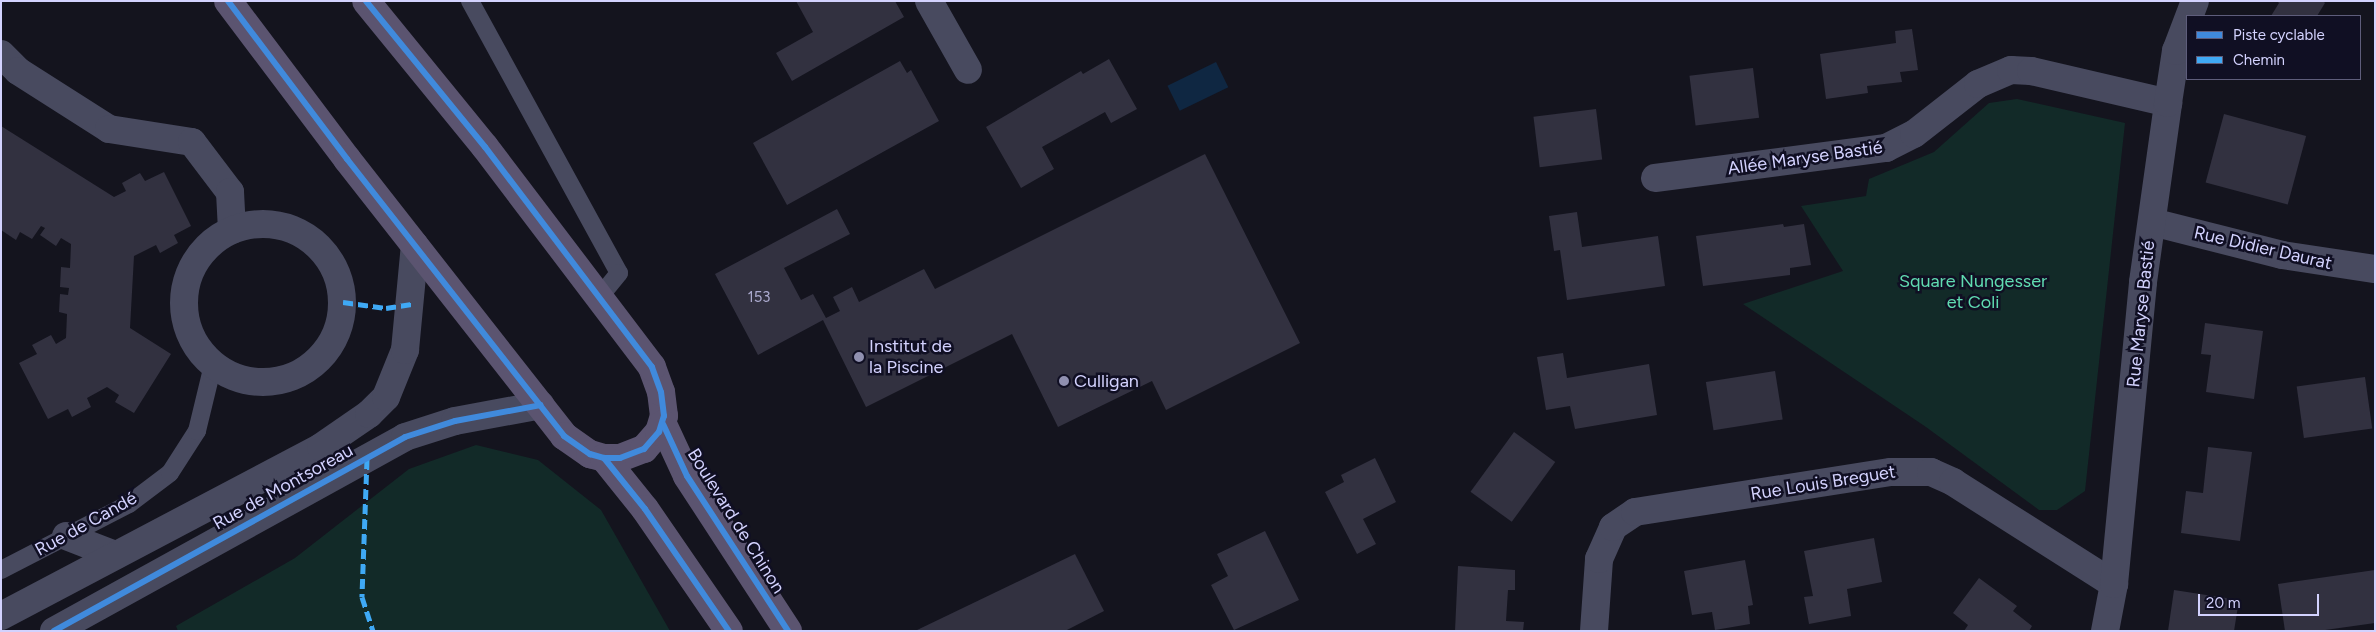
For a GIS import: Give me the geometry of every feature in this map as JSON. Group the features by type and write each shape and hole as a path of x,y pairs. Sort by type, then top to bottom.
{"main road":[{"path":"228,1 564,436 590,454 604,458 620,458 644,449 663,424 664,405 652,367 485,146 366,1"},
{"name":"Boulevard de Chinon","path":"663,424 687,476 788,631"},
{"path":"604,458 645,509 728,631"}],"street":[{"path":"929,1 968,70"},
{"name":"Rue Maryse Bastié","path":"2189,15 2194,1"},
{"name":"Rue Maryse Bastié","path":"2105,631 2114,584 2152,222 2176,51 2186,23"},
{"path":"1,54 18,71 109,129 192,142 230,192 232,230"},
{"name":"Allée Maryse Bastié","path":"1655,178 1886,148 1914,134 1978,84 2010,70 2031,71 2168,103"},
{"name":"Rue Didier Daurat","path":"2152,222 2282,255 2375,269"},
{"path":"251,224 276,224 308,237 332,262 340,286 343,312 339,328 322,358 294,377 261,383 244,380 213,365 189,332 185,292 187,279 200,255 232,230 251,224"},
{"name":"Rue de Montsoreau","path":"1,616 321,447 375,408 396,378 406,350 415,245"},
{"name":"Rue de Montsoreau","path":"54,631 405,437 455,421 541,406"},
{"name":"Rue Louis Breguet","path":"1594,631 1599,559 1612,527 1635,512 1891,472 1931,472 1953,482 2114,584"},
{"path":"66,536 115,555"}],"lane":[{"path":"470,1 619,273 599,298"},
{"name":"Rue de Candé","path":"1,570 129,504 170,473 197,430 213,365"}],"green space":[{"name":"Square Nungesser et Coli","path":"2017,99 2125,123 2085,491 2057,510 2039,510 1926,427 1743,304 1843,271 1801,206 1866,196 1869,179 1934,152 1989,103"},
{"path":"476,445 538,460 601,510 670,631 178,631 176,626 295,558 409,469"}],"water":[{"path":"1216,62 1228,87 1180,111 1167,86"}],"building":[{"path":"796,1 895,1 904,17 792,81 776,53 813,32"},
{"path":"2277,1 2323,1 2325,3 2318,15 2272,15 2279,3"},
{"path":"1912,29 1918,70 1900,72 1902,82 1867,86 1868,93 1826,99 1820,54 1896,43 1895,31"},
{"path":"1109,59 1137,109 1111,123 1105,112 1042,147 1054,169 1021,188 986,127 1081,71 1083,74"},
{"path":"900,61 907,73 911,70 939,121 787,205 753,143"},
{"path":"1753,68 1759,118 1696,125 1689,76"},
{"path":"1596,109 1602,160 1540,167 1533,117"},
{"path":"2224,114 2306,136 2288,205 2206,183"},
{"path":"1,126 114,197 126,191 122,183 140,173 145,181 164,172 191,226 174,235 178,243 160,253 156,245 134,256 130,328 171,354 134,413 115,402 119,395 107,387 87,398 91,407 72,417 68,409 48,419 19,363 37,354 32,345 51,335 56,344 66,338 67,314 59,312 60,294 68,295 69,288 60,287 61,267 70,268 71,244 61,238 56,246 40,235 45,228 41,226 32,239 20,232 16,240 1,230"},
{"path":"1205,154 1300,343 1166,410 1152,381 1058,427 1012,334 866,407 823,320 758,355 715,274 837,209 850,234 784,268 801,300 813,294 826,318 840,311 833,297 852,287 859,302 924,269 935,289"},
{"path":"1577,212 1582,247 1658,236 1665,286 1567,300 1560,250 1554,251 1549,216"},
{"path":"1783,224 1784,227 1804,224 1811,265 1790,268 1790,275 1703,286 1696,236"},
{"path":"2205,323 2263,331 2254,399 2206,392 2211,355 2201,354"},
{"path":"1563,353 1567,378 1649,364 1657,415 1575,429 1570,406 1546,410 1537,357"},
{"path":"1775,371 1783,419 1714,430 1706,382"},
{"path":"2365,377 2372,428 2304,438 2297,387"},
{"path":"1514,432 1555,462 1512,522 1471,492"},
{"path":"2208,447 2252,452 2240,541 2181,533 2186,491 2203,493"},
{"path":"1375,458 1396,502 1363,519 1376,544 1357,554 1325,492 1344,482 1341,475"},
{"path":"1265,531 1299,600 1234,630 1211,585 1228,576 1217,554"},
{"path":"1874,538 1882,582 1847,589 1851,616 1809,624 1804,597 1813,596 1804,551"},
{"path":"1075,554 1104,611 1065,631 915,631"},
{"path":"1745,560 1753,605 1748,606 1750,624 1715,630 1712,612 1692,615 1684,571"},
{"path":"1458,566 1515,570 1515,590 1508,590 1506,621 1524,622 1523,631 1455,631"},
{"path":"2375,570 2375,623 2318,631 2285,631 2278,584"},
{"path":"1979,578 2017,606 2013,611 2032,626 2029,631 1964,631 1968,625 1953,613"},
{"path":"2174,590 2239,600 2234,631 2168,631"}],"marked path":[{"path":"343,302 386,308 412,304"},
{"path":"367,459 362,597 373,631"}],"cycle path":[{"path":"228,1 347,159 564,436 590,454 604,458 620,458 644,449 659,432 664,416 661,392 652,367 485,147 366,1"},
{"path":"54,631 405,437 455,421 541,405"},
{"path":"663,424 687,476 788,631"},
{"path":"604,458 645,509 729,631"}],"place":[{"name":"Institut de la Piscine","path":"859,357"},
{"name":"Culligan","path":"1064,381"}]}
